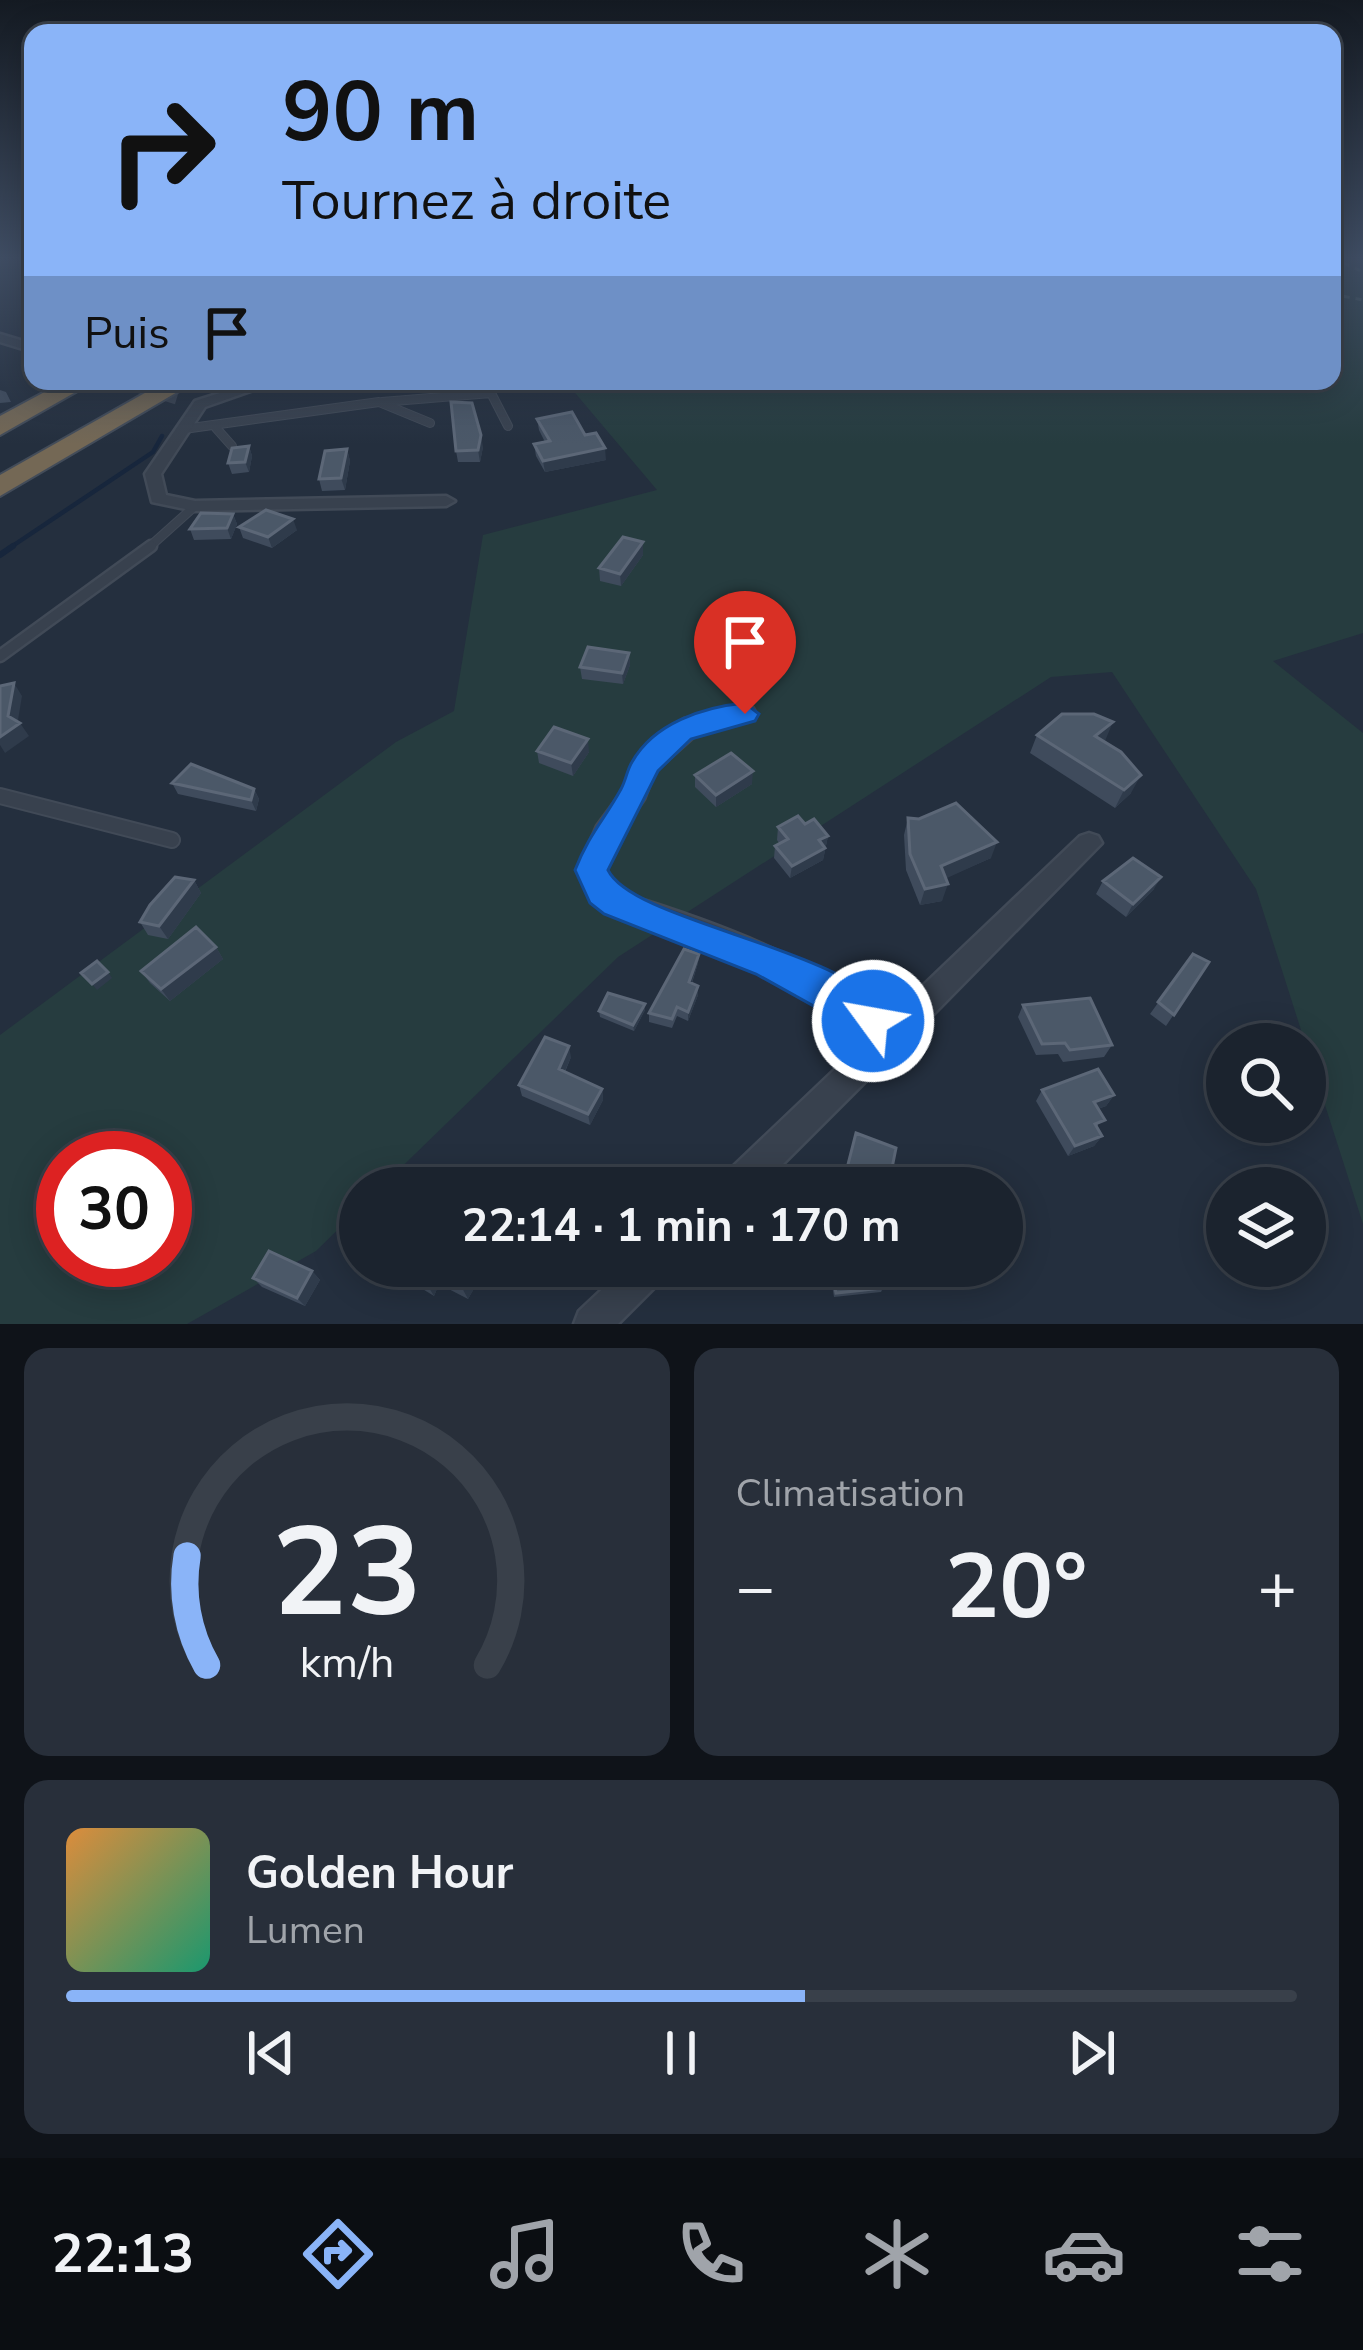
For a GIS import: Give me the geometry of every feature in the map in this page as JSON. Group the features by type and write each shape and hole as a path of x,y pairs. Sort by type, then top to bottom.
{"highway":[{"path":"0,416 62,390"},
{"path":"0,427 67,390"},
{"path":"0,487 146,405 189,394"},
{"path":"0,504 146,405"}],"street":[{"path":"189,394 184,429 151,484 164,502 194,506 446,501"},
{"path":"745,714 718,716 681,731 645,766 636,792 606,833 592,870 602,893 853,1004 894,1038"},
{"path":"757,1167 1089,844"},
{"path":"592,1324 630,1287"}],"lane":[{"path":"184,429 379,402 490,393 508,426"},
{"path":"379,402 430,423"},
{"path":"216,428 232,446"},
{"path":"0,656 157,542 194,506"},
{"path":"0,796 172,840"}],"green space":[{"path":"1341,320 1363,320 1363,633 1273,661 1363,733 1363,1224 1326,1108 1326,1023 1299,1023 1256,889 1112,672 1051,677 618,957 402,1167 339,1167 339,1229 316,1251 187,1324 0,1324 0,1035 396,742 454,711 483,535 657,490 573,390 1341,390"}],"building":[{"path":"451,402 472,403 481,435 478,450 456,451"},
{"path":"572,412 585,435 596,433 605,448 543,461 534,444 550,441 537,419"},
{"path":"249,446 245,462 228,463 232,448"},
{"path":"347,449 341,478 319,479 325,451"},
{"path":"266,510 293,519 268,537 239,527"},
{"path":"201,513 233,514 227,528 190,529"},
{"path":"623,537 643,542 620,574 599,568"},
{"path":"588,647 629,653 622,673 580,667"},
{"path":"14,683 8,716 20,723 0,737 0,686"},
{"path":"1062,714 1094,714 1113,722 1095,736 1121,752 1141,775 1124,790 1037,735"},
{"path":"554,727 588,739 571,763 537,751"},
{"path":"731,753 753,771 716,795 695,775"},
{"path":"191,764 254,789 251,800 172,783"},
{"path":"956,803 997,842 941,866 948,884 925,889 910,854 908,818 919,819"},
{"path":"798,816 805,824 814,819 828,836 819,840 825,848 792,866 775,846 788,839 778,827"},
{"path":"1133,858 1161,877 1133,904 1103,881"},
{"path":"175,877 194,880 159,926 140,922 150,905"},
{"path":"196,927 216,947 161,989 141,971"},
{"path":"684,949 699,954 689,982 698,986 688,1012 677,1007 672,1019 649,1013"},
{"path":"1193,954 1209,962 1174,1015 1158,1002"},
{"path":"97,961 108,972 92,984 81,973"},
{"path":"608,993 645,1004 633,1025 599,1011"},
{"path":"1090,998 1112,1045 1070,1050 1065,1043 1042,1044 1023,1005"},
{"path":"545,1037 569,1046 559,1069 602,1089 588,1114 519,1085"},
{"path":"1098,1069 1114,1095 1094,1102 1105,1120 1095,1124 1102,1136 1075,1146 1042,1090"},
{"path":"856,1133 896,1148 892,1167 847,1167"},
{"path":"269,1251 312,1271 297,1298 253,1278"},
{"path":"835,1287 883,1288 836,1293"}],"waterway":[{"path":"8,549 153,452 162,436"},
{"path":"0,555 13,546"}],"tunnel":[{"path":"156,390 182,398"}],"route":[{"path":"745,714 692,725 645,766 636,792 606,833 592,870 602,893 616,903 690,927 769,963 853,1004 873,1021"}]}
